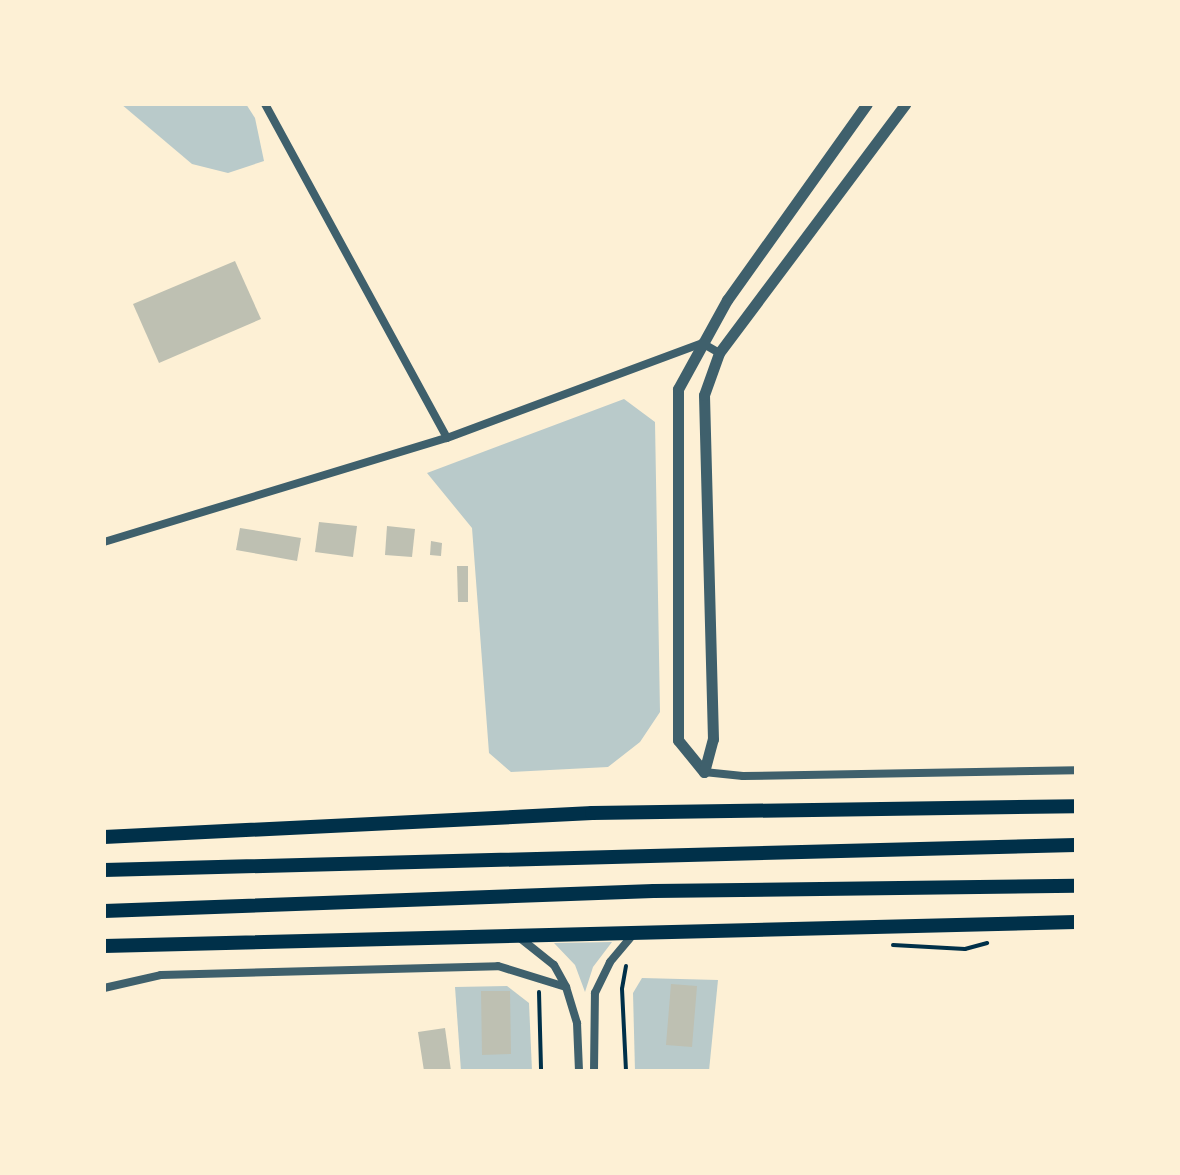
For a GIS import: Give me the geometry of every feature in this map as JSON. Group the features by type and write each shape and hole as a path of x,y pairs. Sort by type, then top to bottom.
{"highway":[{"path":"104,837 592,813 1076,806"},
{"path":"104,870 1076,845"},
{"path":"104,911 654,891 1076,886"},
{"path":"104,946 512,933 1076,922"}],"street":[{"path":"265,104 447,438"},
{"path":"867,104 727,300 678,389 678,740 704,772 743,776 1076,770"},
{"path":"704,772 713,739 704,395 719,353 905,104"},
{"path":"104,542 447,438 702,343"},
{"path":"702,343 719,353"},
{"path":"594,1071 595,993 619,949 637,930"},
{"path":"512,933 554,965 566,987 577,1023 579,1071"},
{"path":"104,988 161,975 498,966 522,970 541,981 566,987"}],"path":[{"path":"889,945 965,949 992,941"},
{"path":"626,1071 622,989 632,959"},
{"path":"541,981 541,1071"}],"shaded area":[{"path":"121,104 246,104 255,118 264,161 228,173 192,164"},
{"path":"624,399 655,422 660,712 640,742 608,767 511,772 489,753 472,528 427,473"},
{"path":"612,942 593,967 585,992 575,965 554,943"},
{"path":"642,978 718,980 709,1071 635,1071 633,993"},
{"path":"507,986 529,1003 532,1071 461,1071 455,987"}],"building":[{"path":"235,261 261,319 159,363 133,304"},
{"path":"319,522 357,526 353,557 315,552"},
{"path":"387,526 415,529 412,557 385,555"},
{"path":"240,528 301,538 297,561 236,550"},
{"path":"431,541 442,543 441,556 430,555"},
{"path":"457,566 468,566 468,602 458,602"},
{"path":"671,984 697,986 692,1047 666,1045"},
{"path":"481,991 510,991 511,1054 482,1055"},
{"path":"445,1028 451,1071 424,1071 418,1032"}]}
